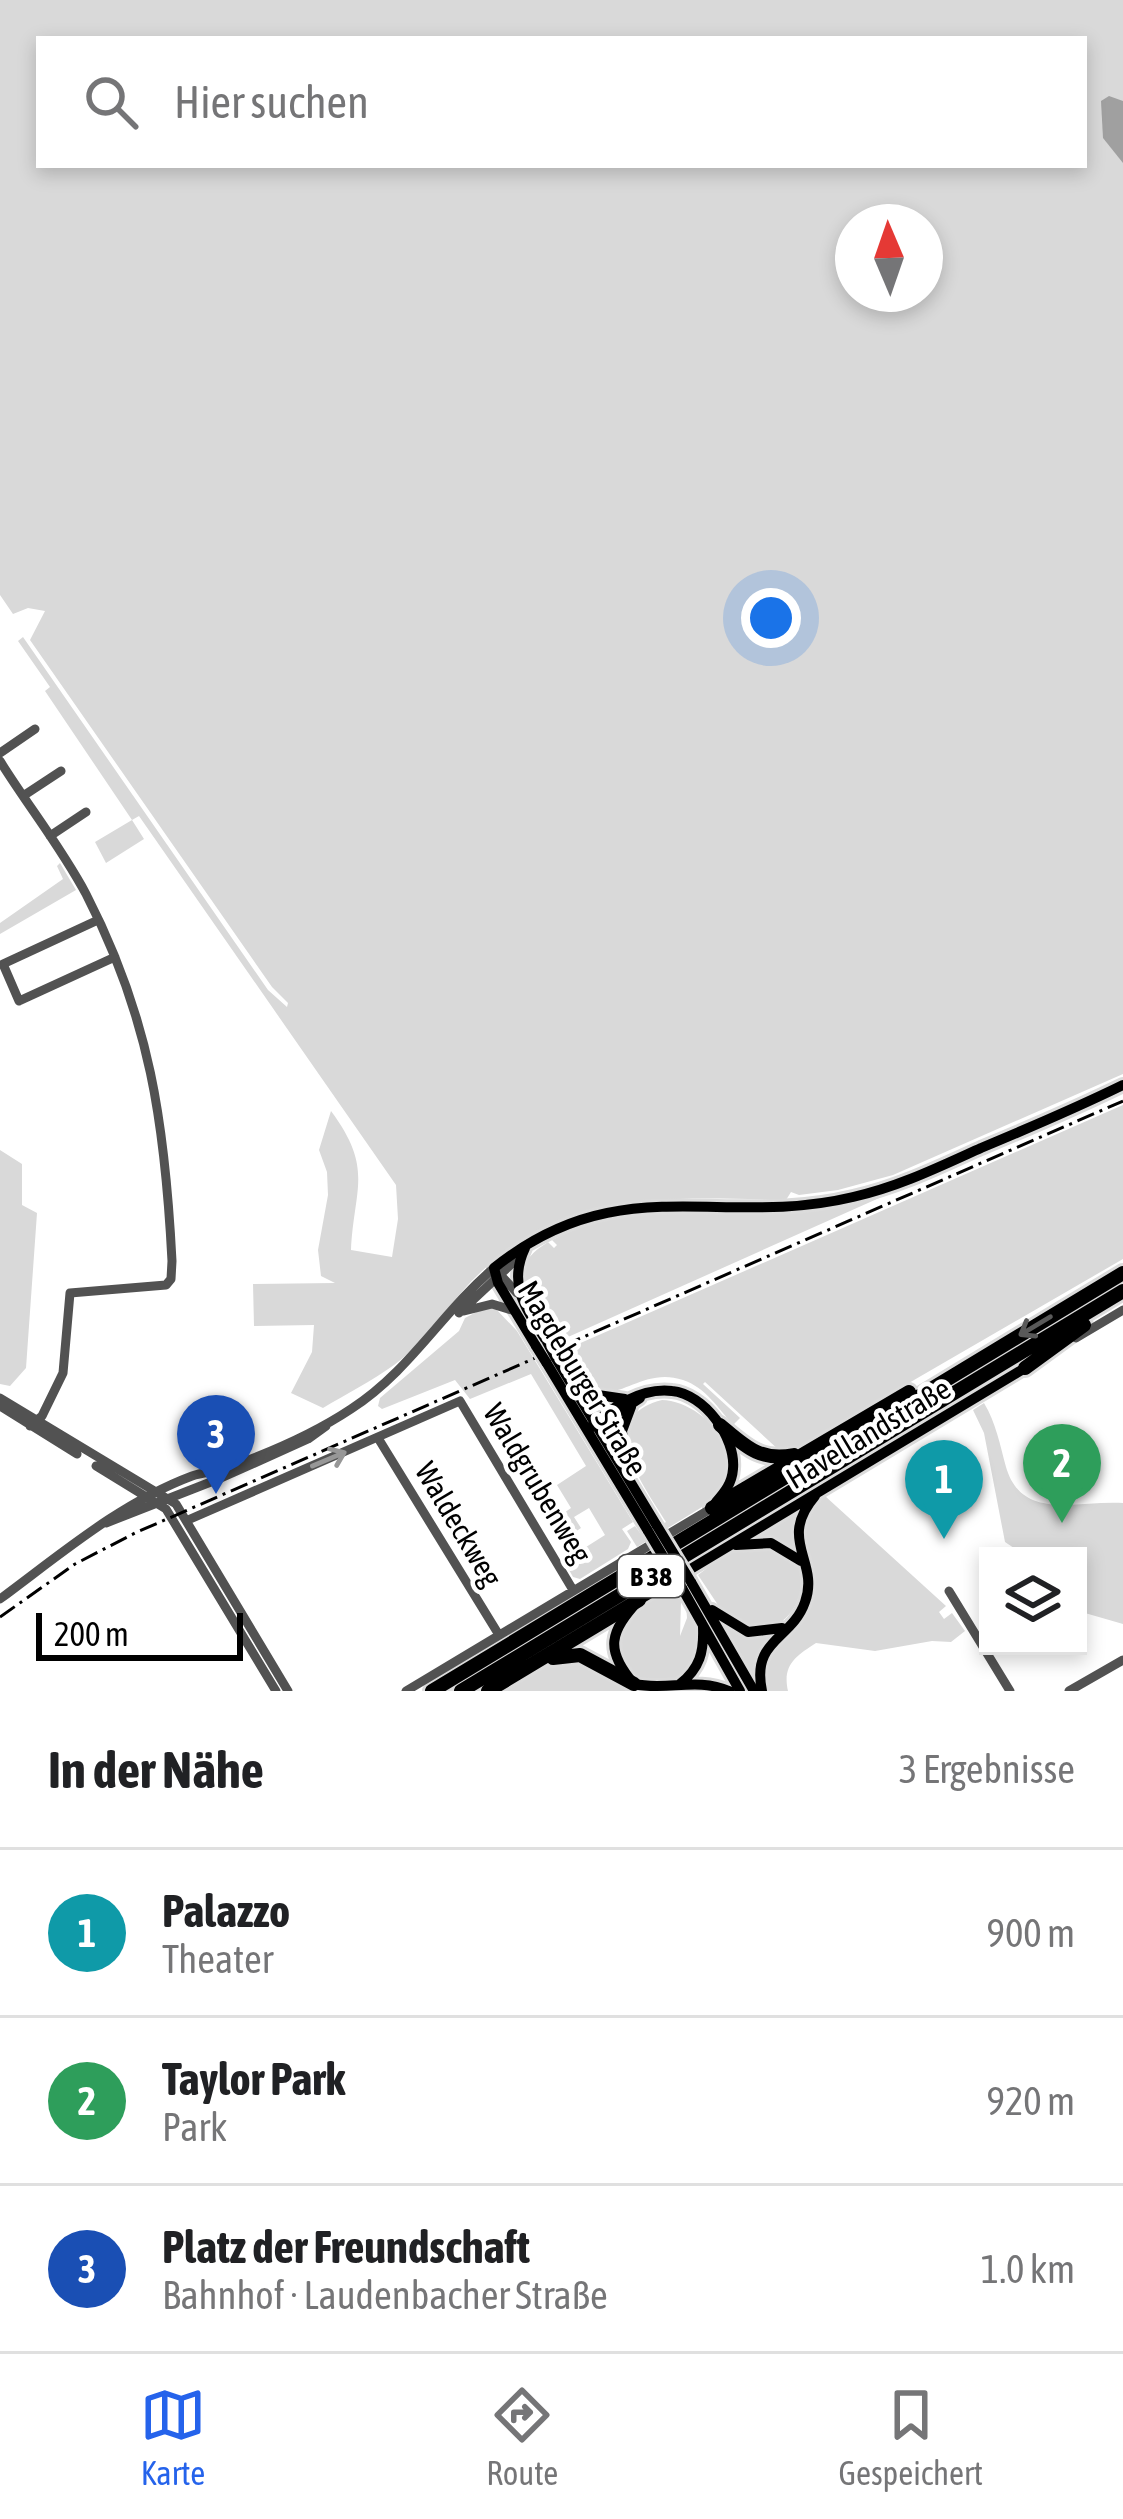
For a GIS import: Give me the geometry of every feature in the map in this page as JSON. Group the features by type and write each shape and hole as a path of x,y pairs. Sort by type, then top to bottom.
{"highway":[{"name":"B 38","path":"433,1691 1123,1273"},
{"name":"B 38","path":"460,1691 1121,1299"},
{"path":"1024,1368 1121,1299"},
{"path":"712,1508 921,1386 947,1378"},
{"path":"720,1425 742,1445 766,1457 805,1453"},
{"path":"488,1691 639,1600"},
{"path":"537,1662 580,1655 647,1688"}],"main road":[{"path":"497,1273 523,1251 574,1221 634,1207 794,1205 850,1198 908,1180 1123,1085"},
{"path":"517,1293 523,1251"},
{"name":"Magdeburger Straße","path":"497,1273 515,1311 541,1344"},
{"name":"Magdeburger Straße","path":"517,1293 541,1344 626,1474 653,1528"},
{"name":"Magdeburger Straße","path":"550,1359 573,1386 687,1585 740,1691"},
{"name":"Havellandstraße","path":"639,1600 1024,1368"},
{"path":"573,1386 629,1403"},
{"path":"593,1426 644,1394 683,1393 720,1425 731,1450 733,1474 712,1508"},
{"path":"626,1474 621,1442 629,1403"},
{"path":"758,1691 763,1656 803,1606 808,1579 801,1562 798,1523 820,1489"},
{"path":"727,1547 759,1540 801,1562"},
{"name":"Magdeburger Straße","path":"687,1585 705,1604 758,1691"},
{"name":"B 38","path":"639,1600 622,1619 614,1641 617,1661 647,1688"},
{"path":"705,1604 748,1632 786,1627"},
{"name":"B 38","path":"675,1688 698,1666 703,1624"},
{"path":"647,1688 707,1684 729,1691"}],"street":[{"path":"33,1422 66,1361 70,1293 166,1285 172,1273 161,1116 138,1022 98,920 0,757 35,729"},
{"path":"22,796 61,771"},
{"path":"50,836 86,812"},
{"path":"98,920 3,964 19,1001 115,957"},
{"path":"440,1328 497,1273"},
{"path":"0,1599 101,1524 308,1439 380,1388 471,1289 497,1273"},
{"name":"Magdeburger Straße","path":"497,1273 517,1293"},
{"path":"459,1313 491,1304 515,1311"},
{"path":"0,1402 188,1520 288,1691"},
{"name":"Waldgrubenweg","path":"378,1438 460,1402 574,1590"},
{"path":"33,1422 114,1476 158,1497 276,1691"},
{"path":"188,1520 378,1438"},
{"name":"Waldeckweg","path":"378,1438 499,1635"},
{"path":"406,1691 712,1508"},
{"path":"949,1592 1010,1691"},
{"path":"1069,1691 1123,1660"}],"shaded area":[{"path":"0,0 1123,0 1123,1074 893,1175 838,1190 791,1192 786,1200 625,1204 552,1225 482,1271 394,1365 323,1408 291,1393 312,1352 314,1325 254,1326 253,1284 335,1283 321,1276 318,1250 328,1195 319,1150 331,1111 357,1164 351,1250 392,1257 398,1219 396,1185 139,816 132,820 45,691 50,687 18,641 23,637 268,990 287,1007 30,640 45,611 28,608 13,614 0,595"},
{"path":"1109,96 1123,101 1123,163 1103,138 1101,101"},
{"path":"132,820 144,839 106,863 95,842"},
{"path":"60,863 76,890 0,934 0,923 63,879"},
{"path":"1123,1105 1123,1259 795,1449 781,1452 705,1382 740,1418 733,1425 691,1383 664,1377 604,1392 576,1376 560,1352"},
{"path":"0,1150 22,1164 22,1205 37,1213 26,1368 10,1386 0,1384"},
{"path":"942,1170 568,1337 552,1340 523,1289 525,1265 533,1253 548,1242 554,1248 557,1245 552,1240 614,1218 825,1205"},
{"path":"1123,1282 448,1691 444,1691"},
{"path":"495,1308 517,1331 633,1522 622,1529 631,1542 628,1549 580,1579 573,1577 564,1561 605,1535 589,1508 574,1517 581,1528 572,1534 561,1515 571,1508 557,1485 586,1466 531,1374 470,1399 455,1380 382,1409 378,1406 380,1398 459,1331 465,1318"},
{"path":"1044,1346 1032,1357 696,1556"},
{"path":"662,1400 690,1408 715,1428 726,1445 730,1475 707,1504 637,1547 627,1531 635,1526 643,1537 666,1522 637,1472 627,1437 630,1422 641,1409"},
{"path":"984,1403 1006,1467 1025,1495 1054,1504 1123,1503 1123,1624 1087,1614 1087,1547 1012,1547 1005,1542 984,1433 973,1410"},
{"path":"825,1496 946,1606 939,1612 944,1619 952,1613 965,1631 951,1642 875,1651 816,1643 792,1662 788,1691 766,1691 768,1656 808,1603 812,1585 808,1563 794,1608 772,1627 774,1635 761,1653 755,1682 720,1621 724,1614 698,1575 728,1552 753,1545 760,1548 752,1536"},
{"path":"674,1590 681,1601 680,1636 687,1618 686,1603 697,1633 696,1651 679,1679 723,1691 503,1691 538,1670 563,1662 587,1667 624,1685 619,1650 624,1623 641,1604"}],"railway":[{"path":"0,1617 75,1564 135,1533 1123,1101"}],"place":[{"name":"Platz der Freundschaft","path":"216,1494"},
{"name":"Taylor Park","path":"1062,1523"},
{"name":"Palazzo","path":"944,1539"}]}
